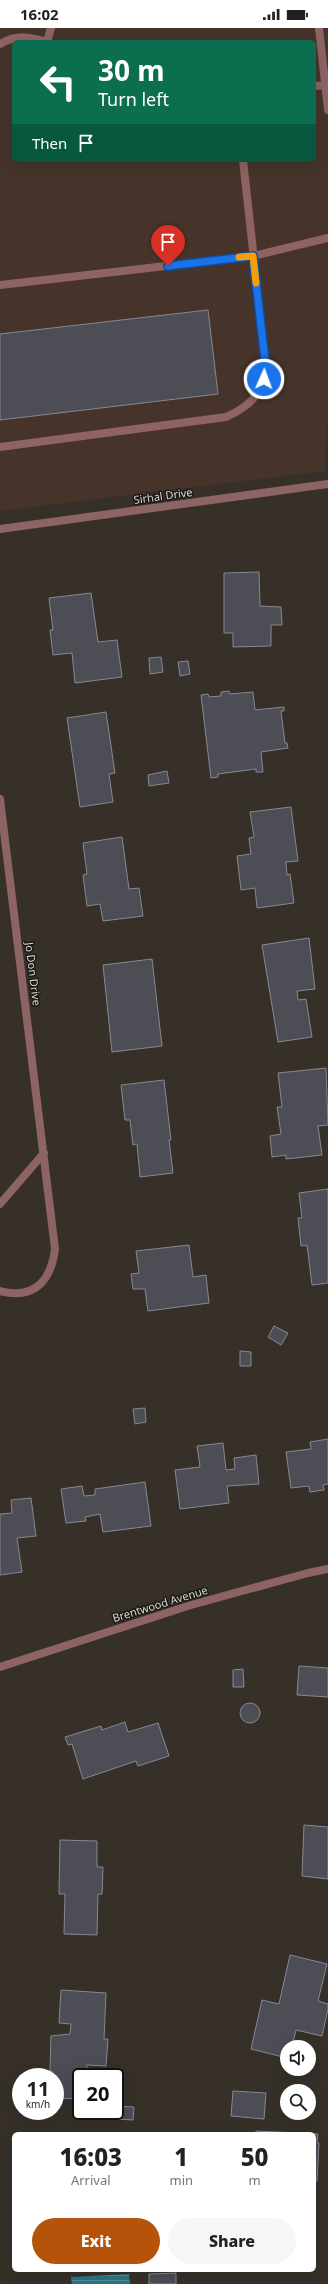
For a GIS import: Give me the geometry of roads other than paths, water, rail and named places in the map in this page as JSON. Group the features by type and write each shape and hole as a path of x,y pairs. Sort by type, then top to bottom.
{"street":[{"path":"48,40 51,28"},
{"path":"319,28 327,85 328,110"},
{"path":"0,44 14,37 27,36 41,40"},
{"path":"316,86 327,85"},
{"path":"0,447 226,417 242,410 257,395 264,379 265,360 242,162"},
{"path":"0,285 253,256 328,238"},
{"name":"Sirhal Drive","path":"0,529 328,484"},
{"name":"Jo Don Drive","path":"0,799 55,1232 53,1266 46,1279 35,1289 22,1294 0,1291"},
{"path":"0,1204 44,1153"},
{"name":"Brentwood Avenue","path":"0,1667 191,1605 308,1573 328,1569"}],"water":[{"path":"129,2274 130,2284 72,2284 71,2277"}]}
